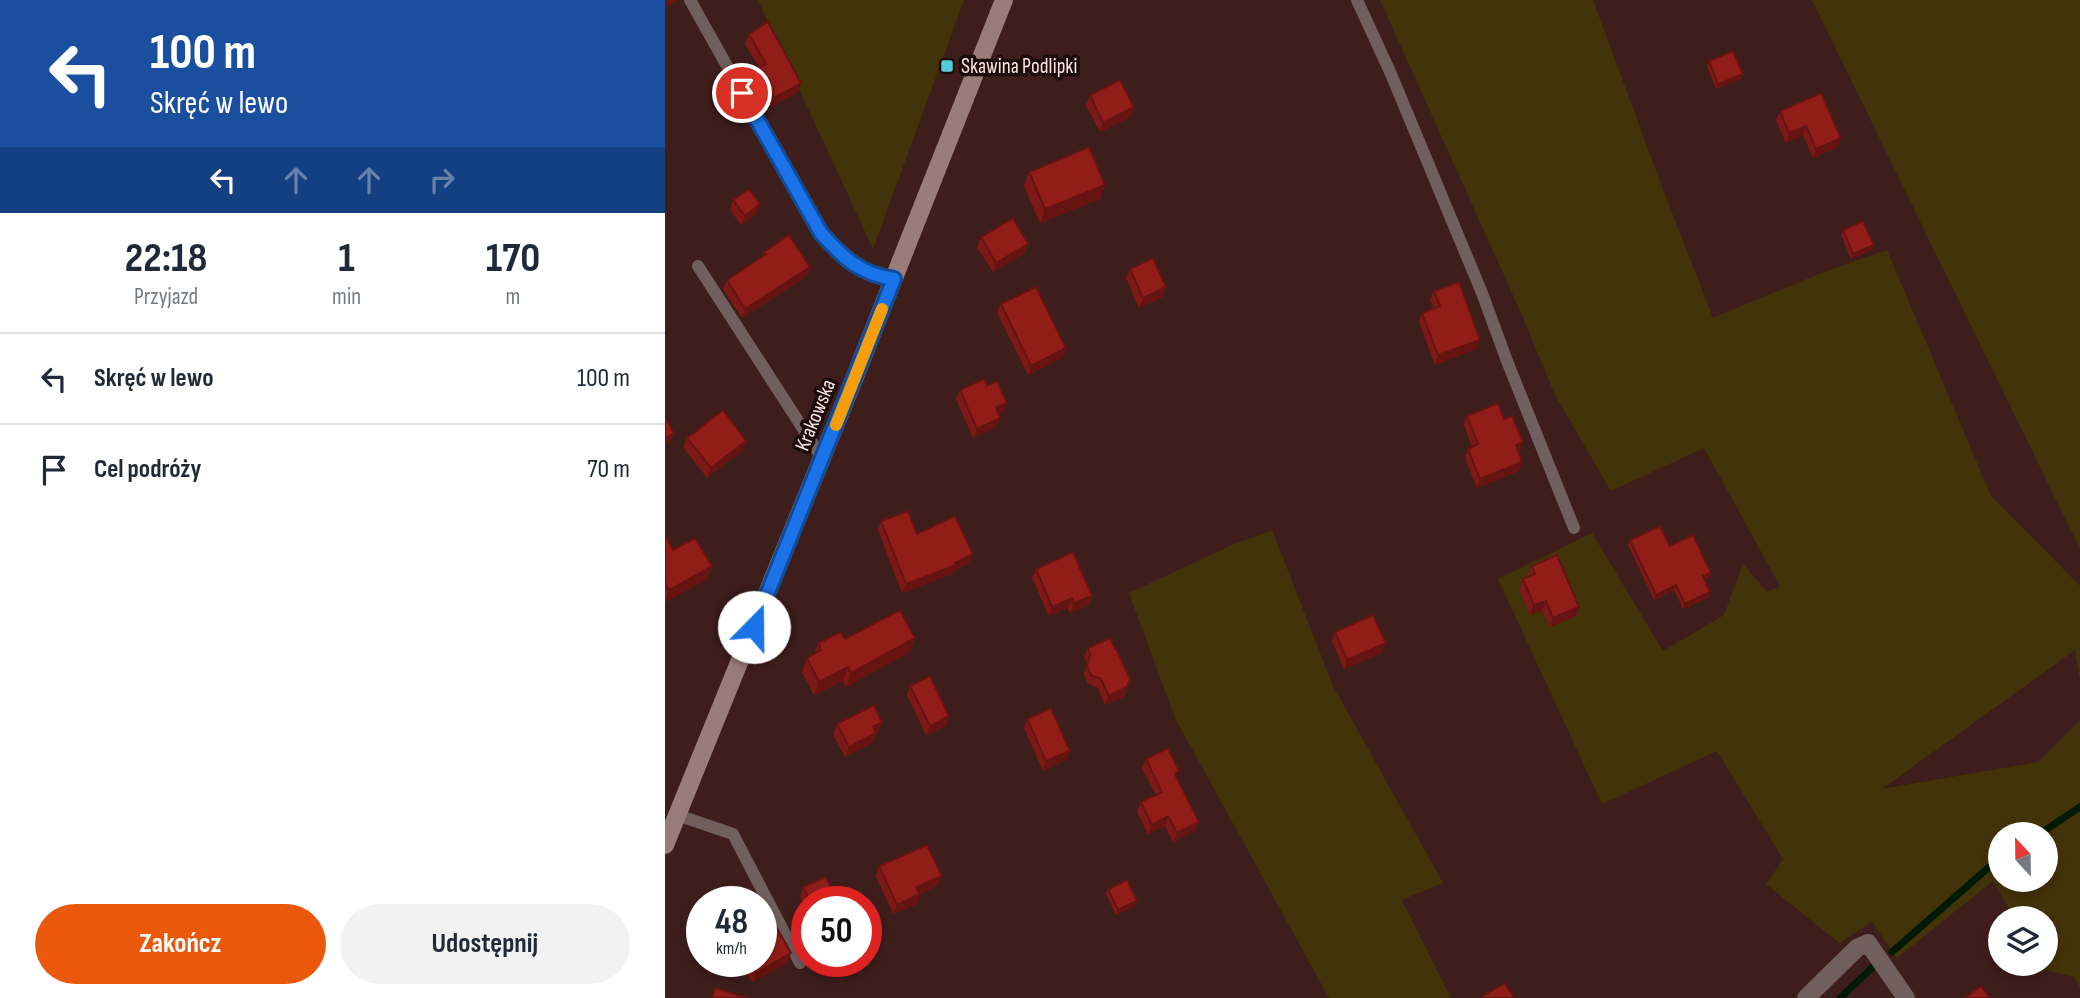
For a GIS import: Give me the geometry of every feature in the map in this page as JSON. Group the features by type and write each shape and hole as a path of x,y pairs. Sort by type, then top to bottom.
{"main road":[{"name":"Krakowska","path":"665,845 1004,0"}],"street":[{"path":"1806,998 1857,948 1868,943 1906,998"}],"lane":[{"path":"690,0 821,233 855,266 875,276 894,279"},
{"path":"1357,0 1391,74 1482,293 1574,528"},
{"path":"698,266 822,457"},
{"path":"677,815 733,834 791,946"}],"shaded area":[{"path":"758,0 964,0 873,249"},
{"path":"1380,0 1593,0 1713,318 1821,273 1887,250 1991,496 2080,586 2080,679 2075,650 1882,789 2038,762 2080,720 2080,987 2074,977 2058,973 2058,906 2007,906 1999,892 2058,892 2058,822 1988,822 1988,885 1897,958 1872,922 1839,943 1766,884 1783,859 1717,751 1602,804 1498,579 1592,533 1663,651 1724,615 1743,564 1767,592 1780,586 1704,448 1611,491 1555,395 1521,313"},
{"path":"1812,0 2080,0 2080,549"},
{"path":"1272,530 1333,686 1443,883 1402,900 1451,998 1329,998 1175,718 1129,593 1232,545"}],"building":[{"path":"768,22 801,83 774,98 758,68 766,64 749,34"},
{"path":"1733,51 1743,74 1718,84 1709,61"},
{"path":"1120,80 1134,107 1103,123 1090,95"},
{"path":"1821,93 1841,138 1816,149 1806,126 1789,133 1780,111"},
{"path":"1089,147 1105,185 1045,209 1029,172"},
{"path":"749,189 760,204 745,216 733,200"},
{"path":"1013,218 1028,244 996,263 981,237"},
{"path":"1863,221 1874,245 1853,254 1843,230"},
{"path":"789,235 810,267 745,309 727,280"},
{"path":"1153,258 1166,287 1143,298 1130,269"},
{"path":"1459,282 1480,340 1438,355 1422,313 1440,306 1434,291"},
{"path":"1036,287 1066,348 1031,366 1001,304"},
{"path":"984,379 987,386 997,381 1007,403 996,407 1000,418 977,429 960,390"},
{"path":"1498,403 1504,419 1512,416 1523,442 1516,445 1522,462 1480,479 1468,449 1478,444 1467,416"},
{"path":"723,410 746,441 711,468 687,438"},
{"path":"665,417 674,433 665,438"},
{"path":"908,511 917,534 955,516 973,554 955,563 956,565 906,584 881,521"},
{"path":"1660,526 1670,546 1693,535 1711,573 1703,576 1710,592 1685,604 1676,585 1656,595 1630,540"},
{"path":"665,535 673,550 695,538 712,566 669,590 665,583"},
{"path":"1073,552 1092,596 1074,603 1072,598 1052,607 1036,569"},
{"path":"1557,555 1579,607 1553,618 1546,601 1534,605 1523,579 1535,574 1532,566"},
{"path":"900,610 915,638 851,673 848,667 819,682 807,658 821,650 818,643 841,632 845,639"},
{"path":"1373,615 1386,643 1347,660 1335,632"},
{"path":"1110,638 1130,679 1127,687 1109,696 1101,679 1091,675 1087,666 1090,654 1088,648"},
{"path":"930,676 949,716 930,726 910,686"},
{"path":"874,705 882,722 873,727 876,733 849,747 837,724"},
{"path":"1051,708 1070,751 1046,761 1027,719"},
{"path":"1168,748 1179,771 1175,774 1199,822 1177,833 1168,816 1152,825 1141,802 1162,792 1146,759"},
{"path":"927,845 942,876 916,887 920,894 897,905 879,866"},
{"path":"826,877 830,886 805,886"},
{"path":"1127,880 1137,901 1118,910 1108,889"},
{"path":"777,928 791,953 777,961"},
{"path":"1505,983 1514,998 1484,998 1483,996"},
{"path":"1981,986 1990,998 1965,998"},
{"path":"715,988 747,998 712,998"}],"waterway":[{"path":"2058,822 2080,807"},
{"path":"1892,952 1988,868"},
{"path":"1840,998 1873,967"}],"slow traffic":[{"path":"836,425 882,309"}],"place":[{"name":"Skawina Podlipki","path":"947,66"}],"route":[{"path":"742,93 821,233 855,266 875,276 894,279 754,627"}]}
